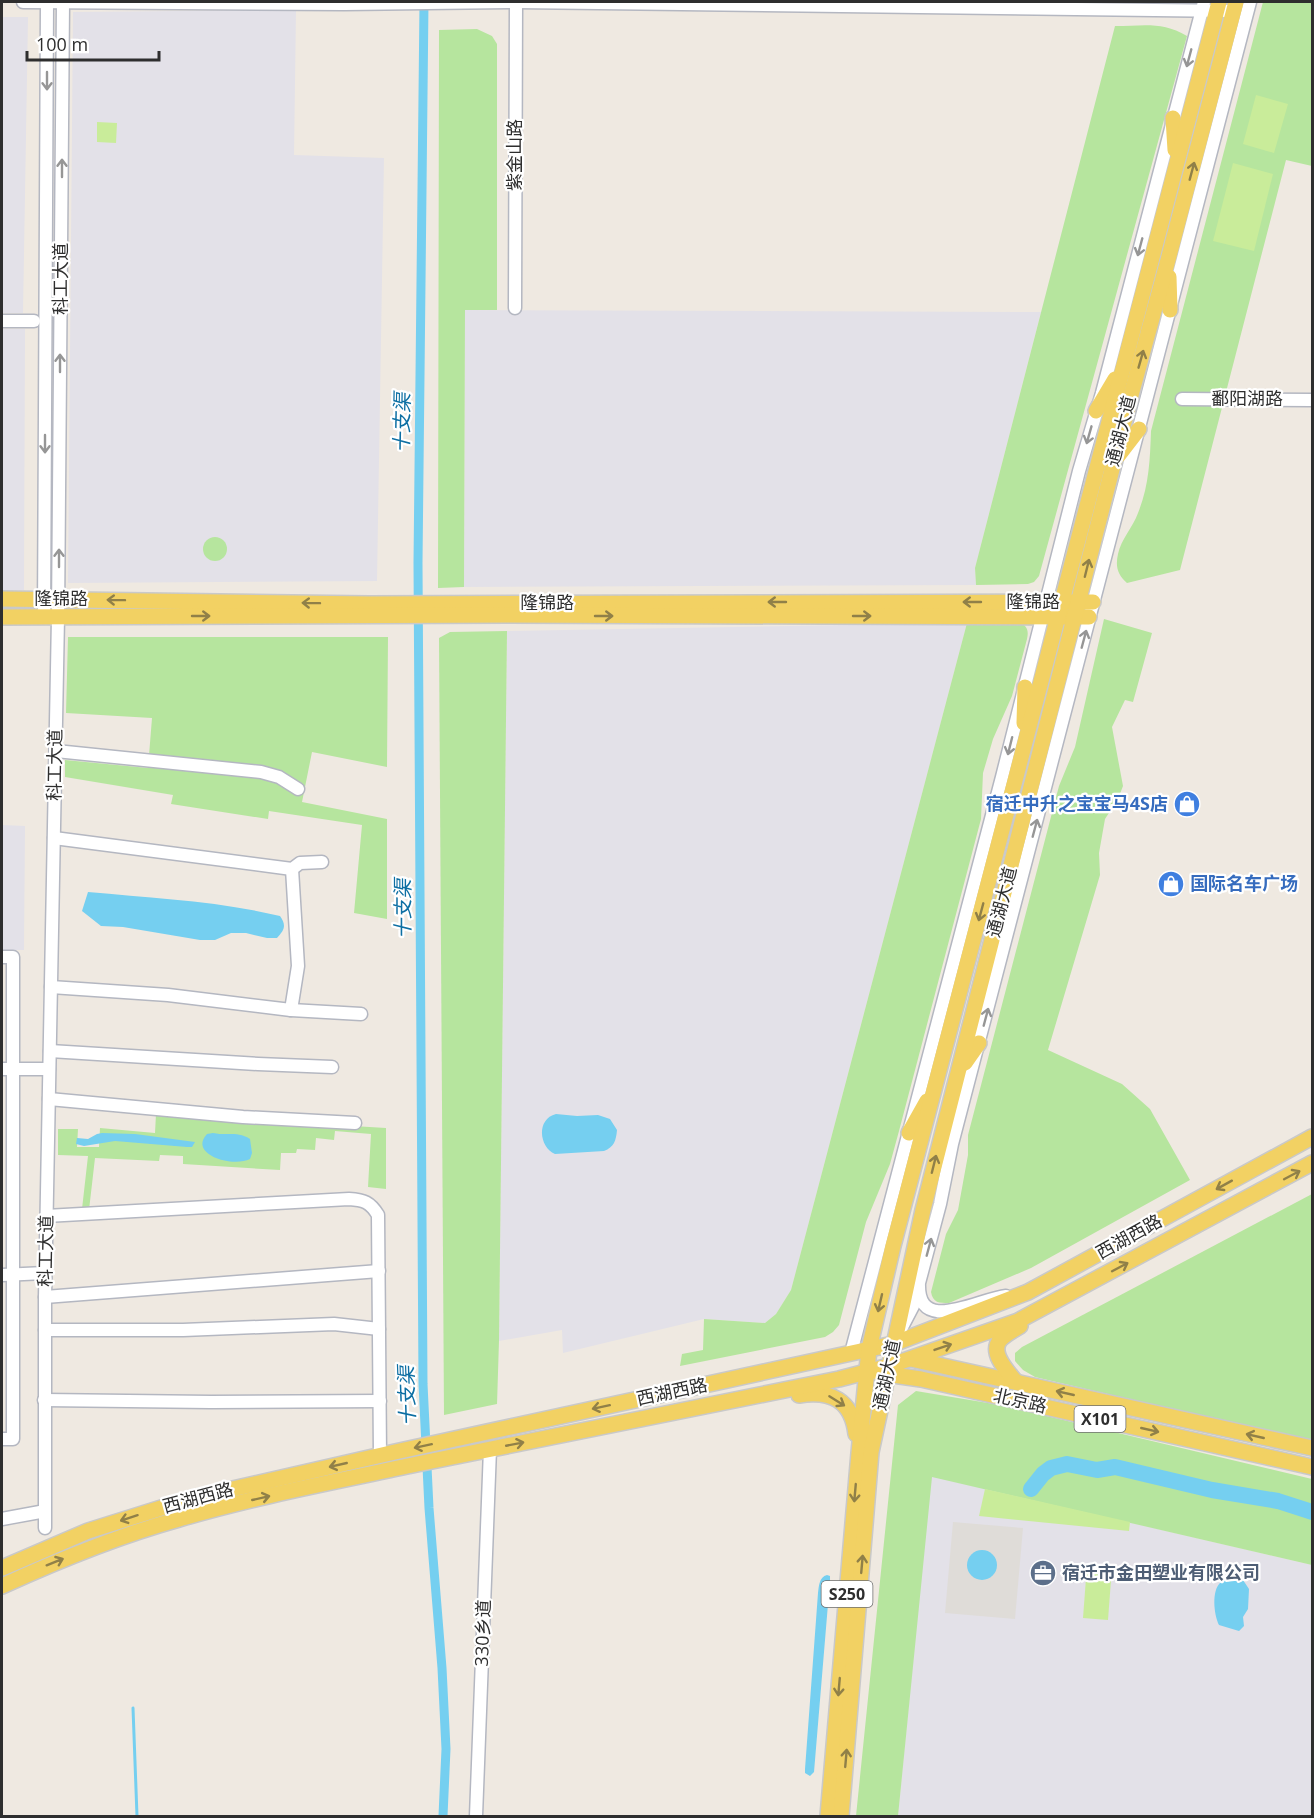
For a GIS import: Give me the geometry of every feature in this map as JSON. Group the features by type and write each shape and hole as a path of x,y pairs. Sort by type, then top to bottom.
{"main road":[{"name":"通湖大道","path":"828,1816 869,1349 1024,746 1052,609 1125,361 1176,168 1210,6"},
{"name":"通湖大道","path":"841,1816 871,1452 922,1210 1084,609 1114,462 1235,6"},
{"path":"1173,117 1176,168"},
{"path":"1168,260 1170,310"},
{"path":"1096,411 1125,361"},
{"path":"1114,462 1139,429"},
{"name":"隆锦路","path":"2,599 369,610"},
{"name":"隆锦路","path":"2,617 462,609 1084,609"},
{"path":"1024,746 1025,687"},
{"path":"958,1073 979,1043"},
{"path":"909,1132 937,1083"},
{"name":"西湖西路","path":"2,1568 88,1531 193,1498 388,1453 893,1344 1022,1294 1312,1137"},
{"name":"西湖西路","path":"2,1587 45,1566 104,1543 234,1504 490,1449 677,1413 867,1372 888,1370 910,1359 1018,1321 1312,1163"},
{"path":"1016,1382 1000,1360 999,1341 1044,1308"},
{"name":"北京路","path":"893,1344 910,1359 1312,1449"},
{"name":"北京路","path":"888,1370 1312,1467"},
{"path":"677,1413 711,1412 810,1394 823,1394 835,1398 851,1412 859,1453"}],"street":[{"path":"23,2 1235,6"},
{"name":"科工大道","path":"45,1528 45,1273 56,751 51,617 47,2"},
{"name":"科工大道","path":"51,599 63,2"},
{"name":"紫金山路","path":"515,308 516,2"},
{"path":"893,1344 913,1306 920,1283 1084,609 1139,429 1250,2"},
{"path":"851,1353 1025,687 1052,609 1079,471 1173,117 1210,6"},
{"path":"2,321 34,321"},
{"name":"鄱阳湖路","path":"1312,394 1182,396 1312,400"},
{"path":"56,751 261,772 279,777 298,789"},
{"path":"54,838 292,869 300,863 322,862"},
{"path":"291,1010 298,966 292,869"},
{"path":"2,1439 13,1439 7,1382 7,957"},
{"path":"51,987 168,995 291,1010 361,1014"},
{"path":"50,1051 258,1064 332,1066"},
{"path":"7,1069 49,1069"},
{"path":"49,1099 243,1117 355,1123"},
{"path":"46,1216 349,1199 363,1200 372,1204 378,1215 380,1401 388,1453"},
{"path":"45,1297 379,1271"},
{"path":"7,1274 45,1273"},
{"path":"920,1283 919,1292 923,1306 930,1311 938,1312 948,1312 993,1298 1022,1294"},
{"path":"45,1330 183,1330 334,1324 379,1329"},
{"path":"44,1400 380,1401"},
{"name":"330乡道","path":"476,1816 490,1449"},
{"path":"2,1519 40,1512"}],"shaded area":[{"path":"296,10 294,155 384,158 377,581 68,583 73,12"},
{"path":"2,17 28,17 23,313 2,313"},
{"path":"465,310 1041,312 975,568 976,585 464,587"},
{"path":"2,329 25,329 24,590 2,590"},
{"path":"967,623 791,1290 776,1314 765,1323 704,1319 563,1353 562,1330 499,1341 507,631"},
{"path":"2,825 25,826 24,950 2,950"},
{"path":"931,1476 1312,1565 1312,1816 898,1816"},
{"path":"953,1522 1023,1528 1015,1619 945,1613"}],"green space":[{"path":"1263,2 1312,2 1312,166 1286,160 1180,570 1127,583 1118,570 1118,554 1136,518 1145,493 1151,431"},
{"path":"1115,26 1161,26 1187,36 1039,576 1034,582 1028,584 976,585 975,568"},
{"path":"477,29 492,36 497,44 497,310 465,310 464,587 438,588 439,30"},
{"path":"1256,95 1288,104 1274,153 1243,144"},
{"path":"97,122 117,123 116,143 97,142"},
{"path":"1233,163 1273,174 1254,251 1213,241"},
{"path":"210,537 220,537 227,544 227,554 220,561 210,561 203,554 203,544"},
{"path":"1104,619 1152,633 1133,702 1125,700 1112,727 1123,786 1118,799 1105,819 1099,853 1100,875 1048,1050 1122,1084 1150,1109 1190,1180 1031,1268 949,1303 939,1302 933,1298 931,1292 946,1234 958,1210 968,1155 968,1135 1059,786 1075,747"},
{"path":"1019,622 1027,629 1027,639 1012,696 993,739 983,773 981,819 890,1164 866,1222 839,1325 825,1337 680,1366 682,1354 703,1350 704,1319 765,1323 776,1314 791,1290 967,623"},
{"path":"507,631 497,1404 444,1415 439,638 450,632"},
{"path":"68,637 388,637 387,767 312,752 302,802 387,819 387,919 354,913 362,825 269,811 268,819 171,804 173,795 65,777 65,760 148,768 152,718 66,713"},
{"path":"156,1114 386,1128 386,1189 368,1187 371,1134 335,1131 334,1140 316,1138 315,1150 297,1149 296,1153 281,1153 280,1170 183,1164 183,1156 160,1155 159,1161 95,1158 89,1210 82,1209 88,1156 58,1155 58,1129 78,1129 77,1147 99,1147 100,1128 155,1133"},
{"path":"1312,1194 1312,1442 1035,1377 1023,1370 1015,1361 1015,1353 1022,1347"},
{"path":"916,1391 1000,1405 1312,1479 1312,1565 932,1477 898,1816 856,1816 898,1405"},
{"path":"985,1489 1130,1522 1129,1531 979,1516"},
{"path":"1087,1565 1112,1567 1108,1620 1083,1618"}],"water":[{"path":"88,892 185,901 257,911 280,916 284,928 277,938 231,933 215,940 200,940 123,927 101,926 82,911"},
{"path":"556,1114 598,1115 610,1119 617,1130 614,1143 604,1151 555,1154 546,1146 542,1133 545,1121"},
{"path":"102,1133 135,1134 195,1142 192,1147 115,1141 84,1146 76,1144 77,1138 88,1139"},
{"path":"207,1134 236,1134 250,1139 252,1153 250,1159 233,1162 208,1153 203,1148 203,1141"},
{"path":"982,1550 993,1554 997,1565 993,1576 982,1580 971,1576 967,1565 971,1554"},
{"path":"827,1575 830,1576 830,1580 814,1772 810,1776 805,1773 805,1769 818,1593 821,1580"},
{"path":"1235,1578 1243,1580 1249,1589 1248,1609 1243,1617 1244,1626 1239,1631 1219,1625 1215,1609 1218,1586 1224,1580"}],"waterway":[{"name":"十支渠","path":"424,2 418,563 423,1384 429,1508 446,1749 443,1816"},
{"path":"1031,1489 1051,1468 1067,1464 1097,1470 1115,1467 1212,1490 1278,1501 1312,1512"},
{"path":"133,1708 137,1816"}],"place":[{"name":"宿迁中升之宝宝马4S店","path":"1187,804"},
{"name":"国际名车广场","path":"1171,884"},
{"name":"宿迁市金田塑业有限公司","path":"1043,1573"}]}
